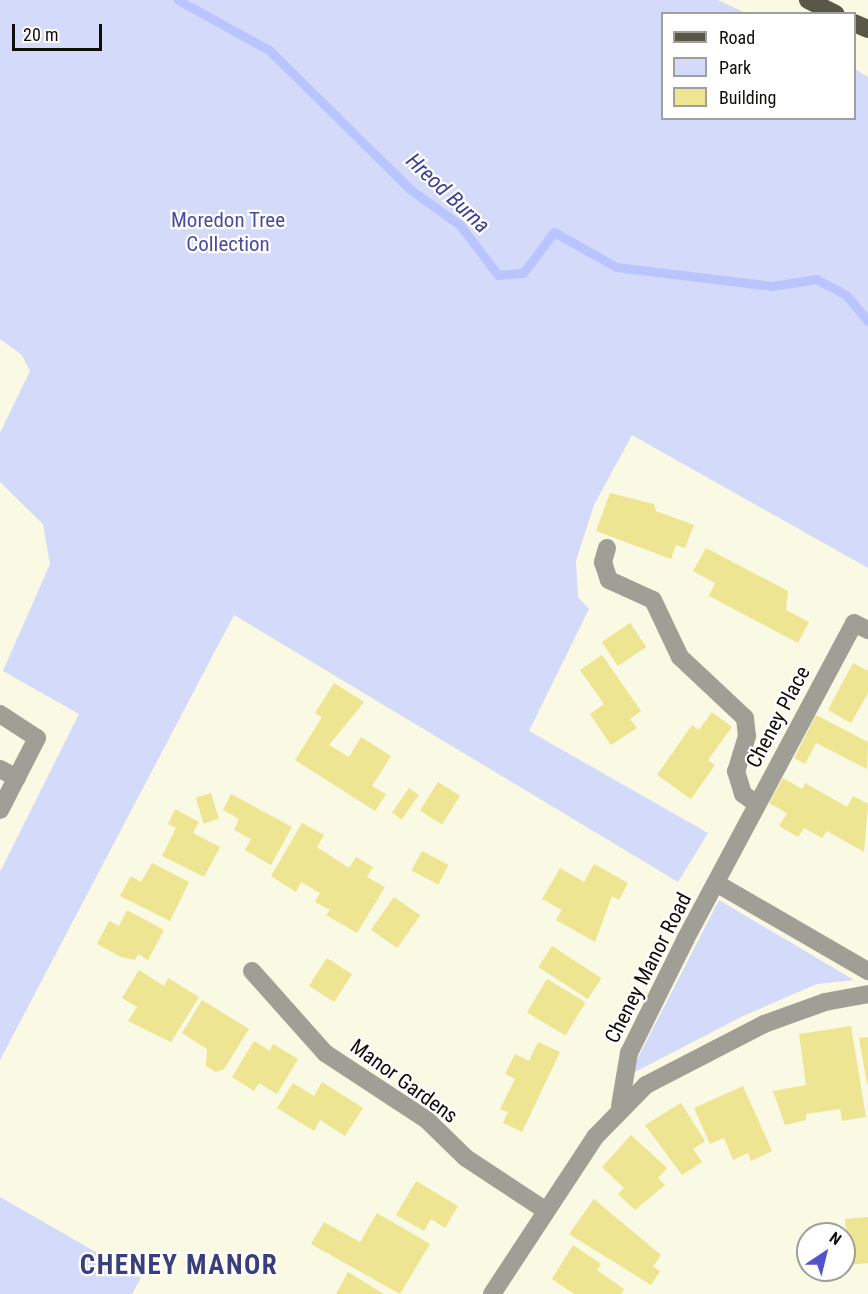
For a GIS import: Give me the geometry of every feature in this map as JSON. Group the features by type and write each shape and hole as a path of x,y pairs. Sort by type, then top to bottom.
{"main road":[{"path":"808,0 832,12"}],"street":[{"name":"Cheney Place","path":"607,548 603,562 609,580 653,600 680,657 744,718 747,736 736,771 743,794 757,804"},
{"name":"Cheney Place","path":"716,883 855,623 868,630"},
{"path":"0,714 37,738 0,810"},
{"path":"0,769 17,778"},
{"name":"Cheney Manor Road","path":"620,1106 629,1053 716,883 868,971"},
{"name":"Manor Gardens","path":"252,971 326,1053 427,1120 466,1158 545,1210"},
{"name":"Cheney Manor Road","path":"492,1294 545,1210 620,1106 668,1071 743,1033 825,1002 868,994"}],"green space":[{"name":"Moredon Tree Collection","path":"0,0 718,0 744,12 661,12 661,120 856,120 856,70 868,77 868,568 632,435 594,505 576,561 578,597 589,609 529,731 708,833 678,882 234,615 0,1060 0,872 79,714 3,671 50,564 43,524 0,482 0,433 30,371 22,355 0,339"},
{"path":"719,900 854,980 817,984 743,1016 629,1075"},
{"path":"0,1197 141,1278 132,1294 0,1294"}],"building":[{"path":"610,493 654,504 656,511 694,525 685,548 676,545 671,559 596,531"},
{"path":"706,548 788,591 786,610 809,622 798,643 709,596 715,583 693,571"},
{"path":"630,623 646,647 618,666 602,642"},
{"path":"602,655 641,711 630,719 637,728 611,745 590,714 604,704 580,670"},
{"path":"853,663 868,671 868,693 851,723 828,710"},
{"path":"334,683 364,702 329,745 349,757 361,737 391,756 372,786 386,794 375,811 295,760 322,717 315,713"},
{"path":"712,712 732,727 708,760 715,765 691,799 657,775 692,725 699,730"},
{"path":"816,715 868,742 867,769 816,743 805,764 794,758"},
{"path":"783,778 802,789 805,783 847,807 853,796 868,804 864,852 827,831 822,838 804,828 798,837 779,826 787,813 769,803"},
{"path":"438,782 460,796 442,825 420,811"},
{"path":"409,788 419,795 402,819 392,813"},
{"path":"211,793 219,819 204,823 196,798"},
{"path":"231,794 292,827 271,865 245,850 251,839 234,830 239,819 223,810"},
{"path":"175,809 199,822 193,833 220,847 204,877 162,856 176,828 168,824"},
{"path":"302,823 324,835 317,847 349,868 356,857 373,867 367,877 385,887 357,933 326,915 330,910 315,902 320,893 301,882 296,892 271,876"},
{"path":"422,851 448,865 438,885 412,870"},
{"path":"152,863 189,882 170,921 120,896 131,876 141,882"},
{"path":"594,864 628,883 619,900 612,896 595,942 556,920 562,910 542,899 560,868 584,882"},
{"path":"394,897 420,915 397,948 371,930"},
{"path":"127,910 164,930 148,960 138,954 135,960 121,957 97,944 109,921 119,926"},
{"path":"552,946 601,978 588,999 538,967"},
{"path":"327,958 352,974 334,1002 309,986"},
{"path":"139,970 164,986 168,978 199,997 171,1042 128,1021 137,1007 122,998"},
{"path":"547,979 586,1002 565,1036 527,1012"},
{"path":"202,1000 249,1029 224,1069 216,1072 206,1066 207,1049 182,1033"},
{"path":"851,1026 866,1117 842,1121 840,1109 806,1114 806,1120 785,1125 773,1091 806,1085 799,1034"},
{"path":"868,1037 868,1084 867,1084 859,1038"},
{"path":"254,1041 270,1051 273,1044 298,1059 277,1094 259,1083 254,1091 232,1077"},
{"path":"538,1042 560,1052 522,1132 503,1123 508,1112 500,1109 515,1079 505,1074 515,1054 529,1061"},
{"path":"322,1082 363,1108 345,1136 320,1120 314,1131 277,1108 293,1083 314,1096"},
{"path":"743,1086 772,1151 751,1161 748,1153 733,1160 724,1138 710,1144 694,1108"},
{"path":"681,1103 705,1141 693,1149 702,1162 682,1175 645,1125"},
{"path":"631,1135 667,1168 658,1178 665,1185 635,1210 618,1194 624,1188 602,1167"},
{"path":"416,1181 458,1206 445,1228 431,1219 424,1231 396,1215"},
{"path":"594,1199 661,1255 653,1267 660,1271 651,1285 569,1234"},
{"path":"377,1213 430,1244 400,1294 311,1244 324,1222 360,1242"},
{"path":"868,1217 868,1263 856,1264 856,1222 845,1222 845,1219"},
{"path":"573,1245 601,1264 597,1270 624,1289 621,1294 574,1294 552,1279"},
{"path":"348,1272 384,1294 336,1294"}],"waterway":[{"name":"Hreod Burna","path":"178,0 269,50 411,190 460,225 498,275 523,273 554,232 616,267 772,286 816,279 846,295 868,321"}],"district":[{"name":"CHENEY MANOR","path":"179,1266"}]}
